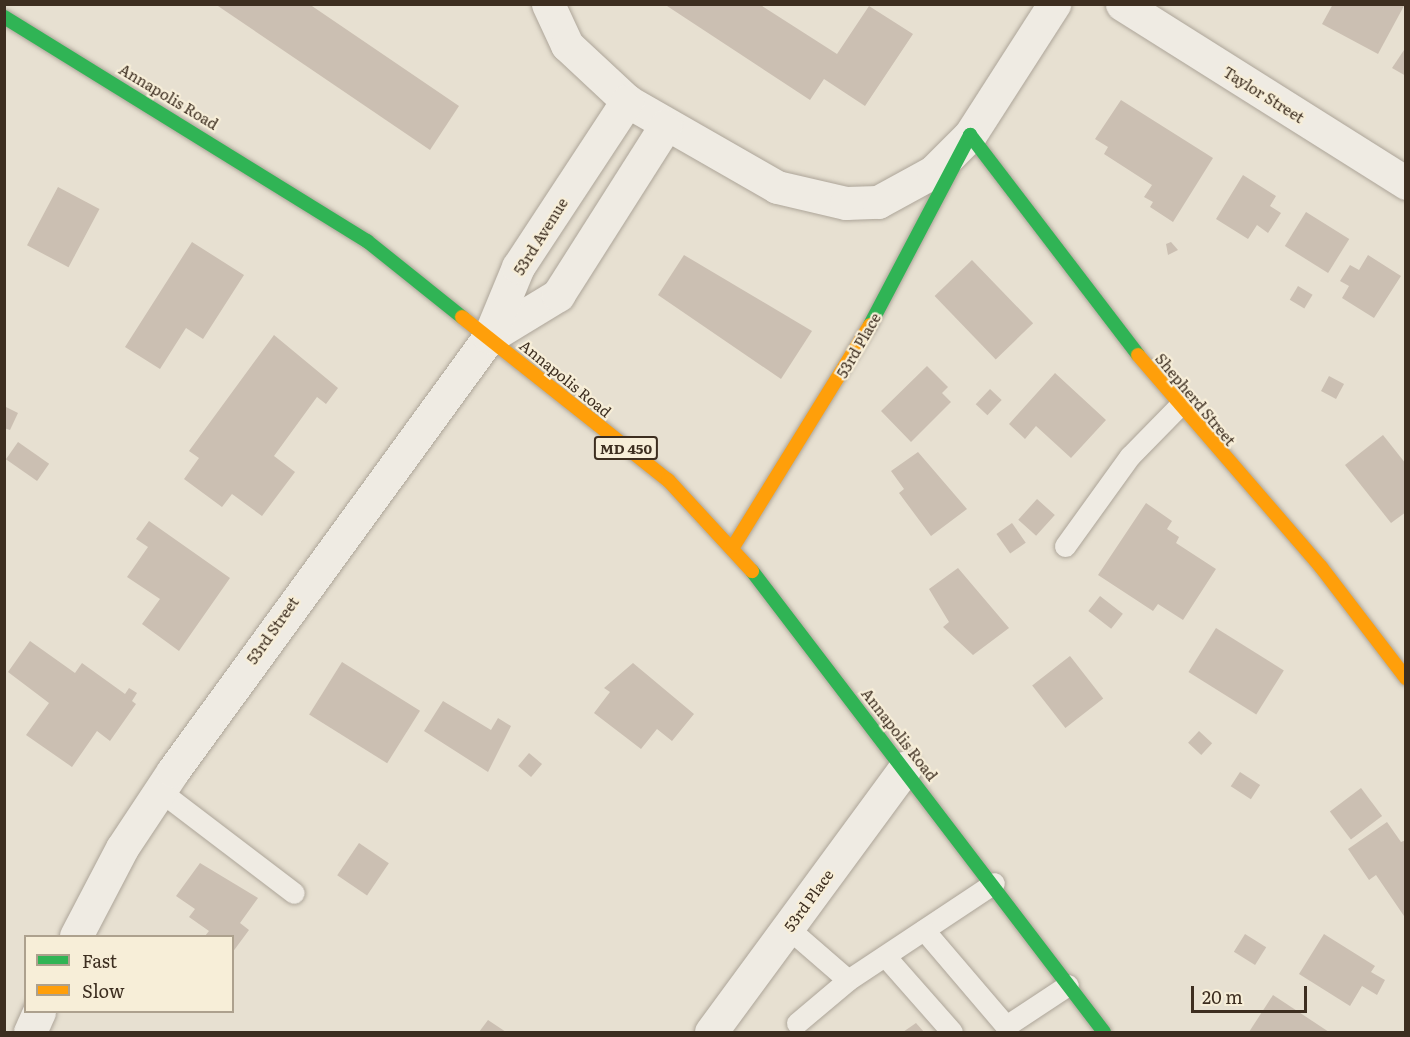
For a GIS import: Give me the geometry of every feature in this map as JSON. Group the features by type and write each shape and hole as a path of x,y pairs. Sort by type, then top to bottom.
{"main road":[{"name":"Annapolis Road","path":"6,20 357,234 668,480 733,547 994,883 1104,1032"},
{"name":"Shepherd Street","path":"970,135 1179,406 1321,567 1406,678"},
{"name":"53rd Place","path":"733,547 861,343 970,135"}],"street":[{"path":"548,4 567,45 627,101"},
{"name":"53rd Place","path":"627,101 777,187 846,202 878,202 904,192 970,135 1054,4"},
{"name":"Taylor Street","path":"1122,4 1406,183"},
{"name":"53rd Avenue","path":"489,337 518,267 627,101"},
{"path":"489,337 558,295 666,125"},
{"name":"53rd Street","path":"77,935 122,848 160,791 314,570 489,337"},
{"name":"53rd Place","path":"711,1032 905,768"},
{"path":"30,1032 38,1013"}],"lane":[{"path":"1065,546 1130,456 1179,406"},
{"path":"160,791 294,893"},
{"path":"797,1023 848,980 994,883"},
{"path":"788,928 848,980"},
{"path":"924,930 1002,1029 1068,984"},
{"path":"885,956 952,1032"}],"building":[{"path":"215,4 309,4 459,106 430,150"},
{"path":"664,4 759,4 837,54 869,6 913,34 865,106 824,79 810,100"},
{"path":"1333,4 1405,4 1378,54 1322,24"},
{"path":"1406,47 1406,76 1392,68"},
{"path":"1121,100 1213,158 1173,222 1150,207 1153,202 1144,197 1152,185 1104,154 1108,147 1095,139"},
{"path":"1243,175 1276,196 1270,206 1281,213 1268,233 1257,225 1248,239 1216,219"},
{"path":"58,187 99,209 69,267 27,245"},
{"path":"1306,212 1349,239 1328,273 1285,246"},
{"path":"192,242 244,275 203,339 186,328 160,369 125,347"},
{"path":"1171,242 1178,250 1168,255 1166,244"},
{"path":"684,255 812,331 781,379 658,295"},
{"path":"1368,255 1401,276 1374,318 1342,298 1349,286 1340,281 1350,265 1359,270"},
{"path":"972,260 1033,323 996,359 935,296"},
{"path":"1298,286 1313,295 1304,308 1290,300"},
{"path":"274,335 338,388 326,404 317,397 274,456 295,472 262,516 232,494 222,507 184,479 199,458 189,451"},
{"path":"927,366 948,387 942,393 951,402 911,442 881,411"},
{"path":"1055,373 1106,420 1071,458 1036,426 1025,439 1009,424"},
{"path":"1329,376 1344,384 1336,399 1321,391"},
{"path":"990,389 1002,400 987,415 976,404"},
{"path":"4,406 18,413 10,430 4,428"},
{"path":"1383,435 1406,464 1406,512 1391,523 1345,465"},
{"path":"18,442 49,464 37,481 6,459"},
{"path":"918,452 967,509 931,536 899,493 904,489 891,471"},
{"path":"1037,499 1055,515 1036,536 1018,520"},
{"path":"1146,503 1172,521 1167,529 1179,537 1176,543 1216,569 1183,620 1158,604 1153,611 1098,575"},
{"path":"149,521 230,578 179,651 142,624 160,599 127,577 148,547 136,539"},
{"path":"1012,523 1026,543 1010,554 996,534"},
{"path":"958,568 1009,628 973,655 943,627 949,622 929,589"},
{"path":"1100,596 1123,614 1111,629 1088,611"},
{"path":"1216,628 1284,670 1256,714 1188,672"},
{"path":"30,641 75,673 82,663 125,694 129,688 137,693 132,701 136,704 110,741 97,731 72,767 26,735 49,703 8,672"},
{"path":"1070,656 1103,699 1065,728 1032,686"},
{"path":"342,662 420,711 387,763 309,715"},
{"path":"633,663 694,714 672,741 657,729 641,749 594,713 610,692 604,688"},
{"path":"443,701 491,730 498,718 511,726 488,772 424,731"},
{"path":"1199,731 1212,743 1201,755 1188,743"},
{"path":"529,753 542,764 531,777 518,766"},
{"path":"1240,772 1260,785 1251,799 1231,786"},
{"path":"1361,788 1382,816 1351,839 1330,811"},
{"path":"1387,822 1401,842 1406,840 1404,916 1376,875 1369,880 1348,849"},
{"path":"359,843 389,863 367,895 337,875"},
{"path":"200,863 258,898 240,923 249,930 234,950 234,935 206,935 209,931 189,917 195,909 176,896"},
{"path":"1245,934 1266,947 1255,965 1234,952"},
{"path":"1324,934 1375,966 1371,972 1385,980 1377,995 1362,986 1350,1006 1299,974"},
{"path":"1273,995 1329,1032 1249,1032"},
{"path":"488,1020 506,1032 479,1032"},
{"path":"916,1023 924,1032 903,1032"}],"traffic: fast":[{"path":"4,17 367,241 462,317"},
{"path":"870,325 970,135 1138,355"},
{"path":"752,571 1104,1032"}],"traffic: slow":[{"path":"462,317 668,480 752,571"},
{"path":"733,547 870,325"},
{"path":"1138,355 1321,567 1406,678"}]}
